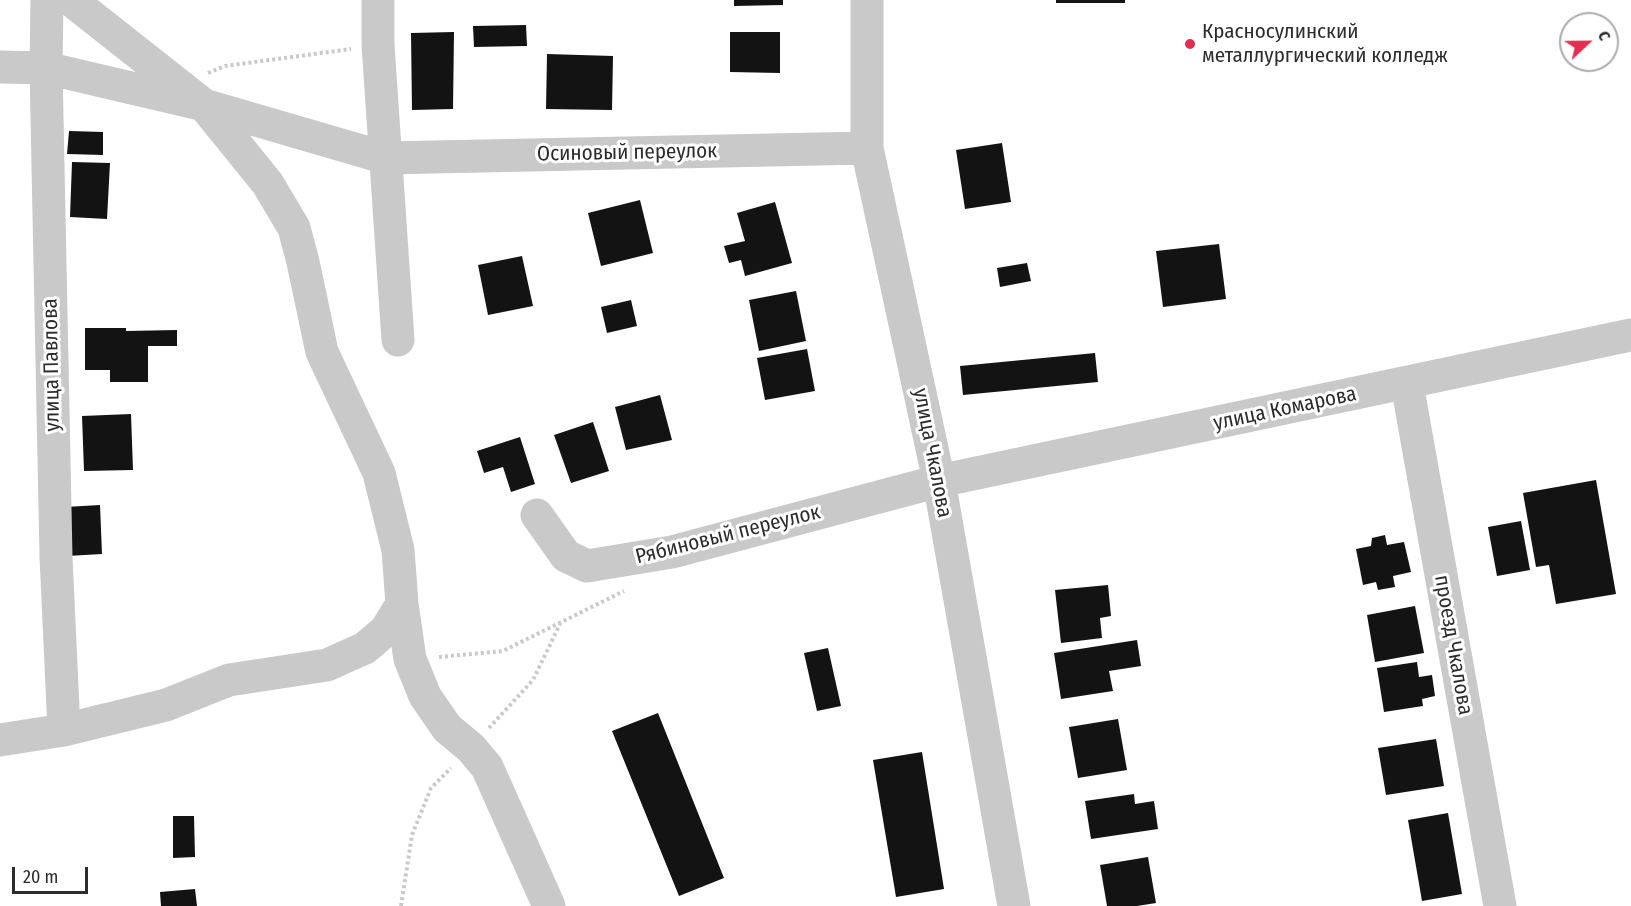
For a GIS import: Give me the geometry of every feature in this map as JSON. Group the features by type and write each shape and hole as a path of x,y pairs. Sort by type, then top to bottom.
{"street":[{"name":"улица Павлова","path":"47,0 46,68 56,557 64,730"},
{"path":"71,0 204,105 268,184 294,228 322,352 379,473 398,550 402,604 410,659 425,696 447,728 471,748 487,767 549,906"},
{"path":"378,0 378,45 398,340"},
{"name":"улица Чкалова","path":"867,0 867,148 939,481 1014,906"},
{"name":"Осиновый переулок","path":"0,67 46,68 204,105 386,158 867,148"},
{"name":"улица Комарова","path":"939,481 1631,335"},
{"name":"проезд Чкалова","path":"1407,384 1500,906"},
{"name":"Рябиновый переулок","path":"537,515 566,556 587,566 672,552 939,481"},
{"path":"0,741 64,730 166,705 229,680 327,665 365,648 386,630 402,604"}],"path":[{"path":"178,84 225,66 378,45"},
{"path":"410,659 503,651 628,589"}],"building":[{"path":"734,0 783,0 783,5 734,6"},
{"path":"1056,0 1125,0 1125,3 1056,3"},
{"path":"526,25 527,46 474,47 473,26"},
{"path":"454,32 453,109 412,110 411,33"},
{"path":"730,32 780,32 780,73 730,72"},
{"path":"547,54 613,56 612,110 546,109"},
{"path":"69,131 103,132 103,155 67,154"},
{"path":"1002,143 1011,202 965,209 956,150"},
{"path":"72,162 110,163 107,219 70,217"},
{"path":"640,200 653,253 601,266 588,213"},
{"path":"775,202 792,263 745,276 741,260 729,263 724,246 745,241 737,213"},
{"path":"1219,244 1226,299 1163,307 1156,251"},
{"path":"522,256 533,306 488,315 478,265"},
{"path":"1027,263 1031,281 1000,287 997,268"},
{"path":"796,291 806,341 759,351 749,300"},
{"path":"631,300 637,326 607,333 601,307"},
{"path":"85,328 126,328 126,331 177,330 177,346 148,346 148,382 110,382 110,370 85,370"},
{"path":"807,349 815,391 765,400 757,358"},
{"path":"1095,353 1098,382 963,395 960,366"},
{"path":"660,395 672,440 626,450 615,407"},
{"path":"131,414 133,470 84,471 82,416"},
{"path":"593,422 609,471 571,483 554,435"},
{"path":"520,437 535,484 511,492 503,467 484,473 477,451"},
{"path":"1596,480 1616,594 1556,604 1549,565 1536,567 1523,493"},
{"path":"100,505 102,554 67,556 65,507"},
{"path":"1521,521 1530,570 1497,576 1488,527"},
{"path":"1385,535 1387,545 1404,542 1411,572 1393,576 1395,587 1378,590 1376,582 1363,585 1356,549 1371,546 1372,538"},
{"path":"1108,585 1111,616 1100,618 1102,638 1061,643 1055,590"},
{"path":"1415,606 1424,653 1375,662 1367,615"},
{"path":"1137,640 1141,666 1109,671 1113,691 1061,699 1054,653"},
{"path":"828,648 841,706 817,711 804,653"},
{"path":"1417,662 1419,677 1432,675 1435,696 1422,699 1423,706 1384,712 1377,668"},
{"path":"658,713 724,878 679,896 612,731"},
{"path":"1118,719 1127,770 1078,778 1069,727"},
{"path":"1436,739 1444,786 1386,795 1378,748"},
{"path":"922,752 944,889 896,897 873,760"},
{"path":"1134,794 1135,804 1154,801 1158,829 1091,839 1085,801"},
{"path":"1448,813 1462,894 1422,901 1408,820"},
{"path":"173,816 194,816 195,857 173,858"},
{"path":"1148,857 1156,903 1137,906 1107,906 1100,865"},
{"path":"195,889 197,906 161,906 160,892"}],"place":[{"name":"Красносулинский металлургический колледж","path":"1190,44"}]}
